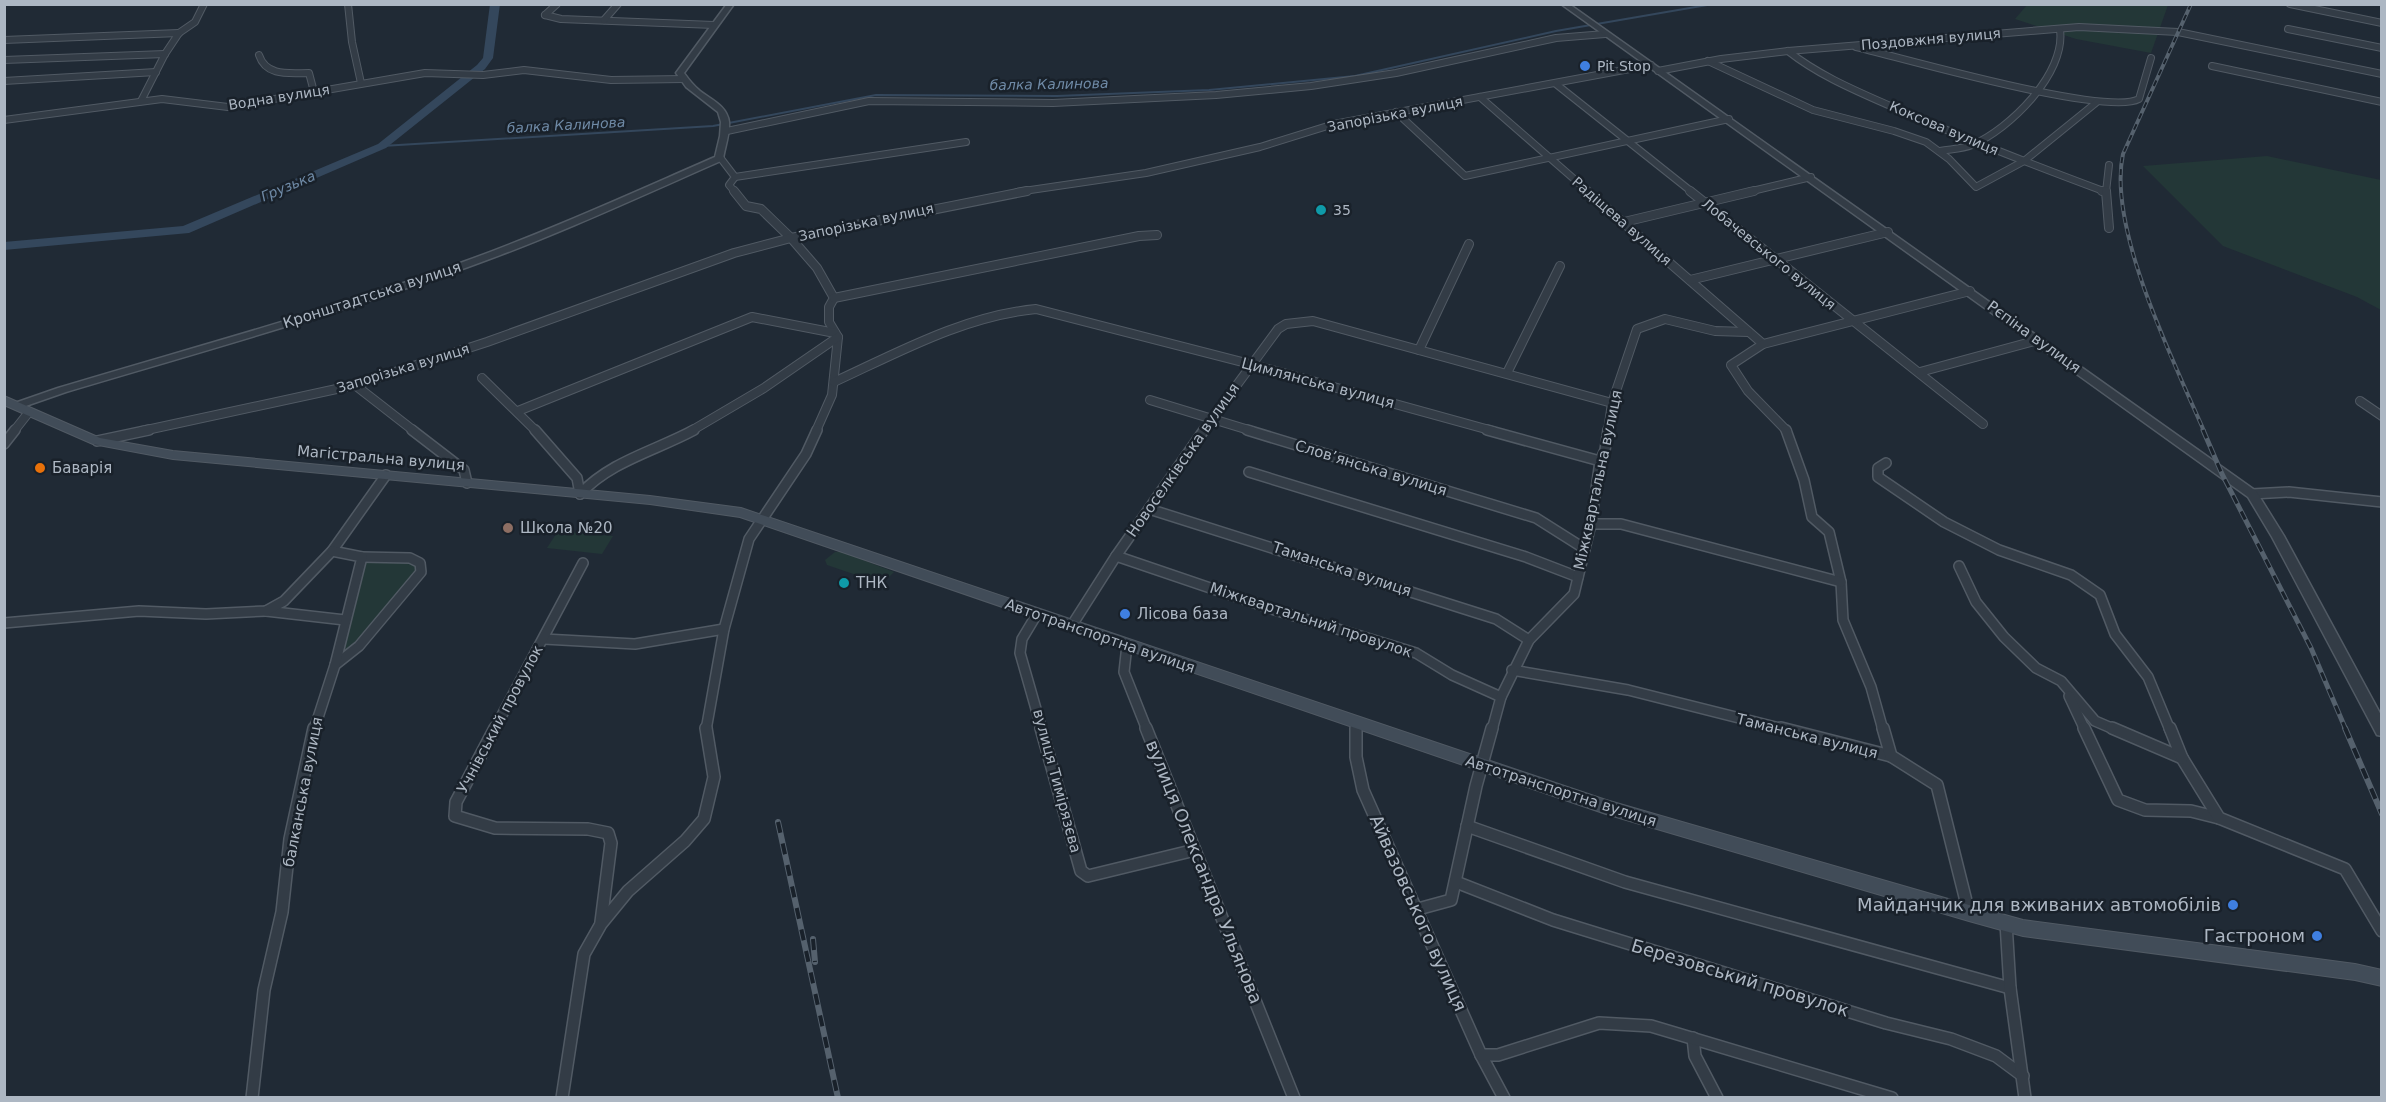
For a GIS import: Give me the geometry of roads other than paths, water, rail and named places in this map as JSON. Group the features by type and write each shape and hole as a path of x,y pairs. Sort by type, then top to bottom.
{"main road":[{"name":"Магістральна вулиця","path":"10,403 97,441 173,455 714,507 762,519"},
{"name":"Автотранспортна вулиця","path":"762,519 1606,807 1969,913 2023,928 2355,972 2382,978"}],"street":[{"path":"141,101 165,54 179,33 195,22 204,4"},
{"path":"348,4 351,42 361,83"},
{"path":"556,4 545,15 714,25"},
{"path":"604,20 618,4"},
{"path":"731,4 680,73 721,110 725,124 719,157 735,177"},
{"name":"Рєпіна вулиця","path":"1564,4 1811,177 2252,494 2278,536 2382,731"},
{"path":"2290,4 2382,23"},
{"name":"Поздовжня вулиця","path":"1655,68 1788,51 2079,27 2154,30 2382,74"},
{"path":"2288,29 2382,48"},
{"path":"1940,151 1977,143 2001,128 2040,92 2060,52 2063,36 2060,30"},
{"path":"4,40 179,33"},
{"path":"725,124 869,101 1053,103 1216,95 1311,86 1395,73 1556,38 1605,34"},
{"path":"1852,46 1936,69 2040,92 2097,102 2130,104 2139,99 2151,58"},
{"name":"Коксова вулиця","path":"1788,51 1799,60 1857,91 2023,162 2106,192"},
{"path":"4,60 165,54"},
{"path":"259,55 264,68 272,72 309,74 314,92"},
{"path":"1708,62 1812,109 1842,119 1886,128 1940,151 1976,187 1994,181 2023,162 2097,102"},
{"path":"2212,66 2382,102"},
{"name":"Запорізька вулиця","path":"97,441 355,385 487,342 734,253 791,238 1005,194 1146,173 1260,147 1334,124 1655,68"},
{"name":"Водна вулиця","path":"4,120 141,101 188,100 228,107 425,73 472,74 524,70 611,80 684,79"},
{"path":"4,81 156,72"},
{"name":"Лобачевського вулиця","path":"1556,84 1983,424"},
{"name":"Радіщева вулиця","path":"1480,98 1763,344"},
{"path":"1396,112 1465,176 1729,119"},
{"path":"834,298 817,268 791,238 761,209 746,206 729,185 735,177 966,142"},
{"name":"Кронштадтська вулиця","path":"10,403 47,396 353,303 465,265 537,238 719,157"},
{"path":"2109,165 2106,192 2109,228"},
{"path":"1624,222 1811,177"},
{"path":"1690,280 1888,232"},
{"path":"834,298 1138,236 1157,235"},
{"path":"1469,244 1419,350 1612,403"},
{"path":"1507,373 1560,266"},
{"path":"1891,756 1871,687 1843,620 1841,582 1830,532 1812,517 1804,480 1787,431 1748,391 1731,365 1763,344 1970,291"},
{"path":"562,1098 584,954 601,924 628,891 685,841 704,819 714,777 706,730 724,629 749,538 806,454 832,395 836,335 829,322 829,308 834,298"},
{"name":"Цимлянська вулиця","path":"834,382 976,321 1012,310 1036,309 1250,364 1600,461"},
{"path":"518,411 752,317 836,335"},
{"name":"Міжквартальна вулиця","path":"1418,909 1451,900 1467,826 1501,697 1512,670 1529,640 1574,594 1591,524 1600,461 1605,450 1612,403 1637,329 1647,322 1668,318 1711,330 1748,332"},
{"name":"Новоселківська вулиця","path":"1072,626 1116,556 1250,364 1278,329 1286,324 1313,321 1419,350"},
{"path":"580,494 589,483 606,470 688,433 764,390 836,335"},
{"path":"1920,372 2038,340"},
{"path":"482,378 518,411 577,478 580,494"},
{"path":"355,385 464,470 467,483"},
{"path":"4,444 29,412 47,396"},
{"name":"Слов’янська вулиця","path":"1150,400 1536,518 1585,549"},
{"path":"2360,401 2382,416"},
{"path":"1886,463 1878,468 1878,477 1911,502 1999,550 2071,575 2100,596 2115,634 2148,677 2182,758 2219,818"},
{"path":"1249,472 1526,557 1578,577"},
{"path":"266,611 284,601 332,551 386,476"},
{"path":"2252,494 2289,492 2382,502"},
{"name":"Таманська вулиця","path":"1149,509 1496,619 1529,640"},
{"path":"1591,524 1621,524 1841,582"},
{"path":"332,551 362,557 410,558 420,562 421,573 359,646 335,665"},
{"name":"Міжквартальний провулок","path":"1116,556 1275,610 1416,653 1452,675 1501,697"},
{"name":"балканська вулиця","path":"252,1098 264,990 282,912 290,839 316,717 335,665 362,557"},
{"name":"Учнівський провулок","path":"583,563 456,802 455,816 467,823 520,830 595,828 608,833 611,843 601,924"},
{"path":"1959,566 1976,602 2004,638 2036,668 2061,681 2095,721 2182,758"},
{"path":"4,623 139,610 206,614 266,611 345,620"},
{"name":"вулиця Тимірязєва","path":"1037,614 1022,639 1020,653 1081,870 1088,876 1195,850"},
{"path":"544,639 635,644 724,629"},
{"name":"вулиця Олександра Ульянова","path":"1126,645 1124,672 1294,1098"},
{"name":"Таманська вулиця","path":"1512,670 1628,690 1891,756 1937,785 1969,913"},
{"path":"2061,681 2118,800 2131,809 2161,813 2191,811 2219,818 2345,869 2382,931"},
{"name":"Айвазовського вулиця","path":"1357,723 1354,742 1355,764 1363,790 1418,909 1481,1055 1504,1098"},
{"path":"1467,826 1625,882 2010,988"},
{"name":"Березовський провулок","path":"1456,882 1553,920 1886,1023 1951,1039 1996,1056 2023,1076"},
{"path":"2006,923 2010,988 2025,1098"},
{"path":"1481,1055 1498,1055 1599,1023 1651,1026 1892,1098"},
{"path":"1693,1038 1695,1056 1717,1098"}],"waterway":[{"name":"Грузька","path":"4,246 185,230 382,146 481,67 488,58 495,4"},
{"name":"балка Калинова","path":"382,146 713,126 876,95 1057,96 1209,90 1355,76 1556,31 1713,4"}],"railway":[{"path":"2191,4 2123,154 2121,184 2125,219 2146,294 2204,431"},
{"path":"2203,430 2222,474 2311,648 2346,730"},
{"path":"2345,728 2382,814"},
{"path":"778,822 838,1098"},
{"path":"813,939 815,962"}],"place":[{"name":"Pit Stop","path":"1585,66"},
{"name":"35","path":"1321,210"},
{"name":"Баварія","path":"40,468"},
{"name":"Школа №20","path":"508,528"},
{"name":"ТНК","path":"844,583"},
{"name":"Лісова база","path":"1125,614"},
{"name":"Майданчик для вживаних автомобілів","path":"2233,905"},
{"name":"Гастроном","path":"2317,936"}]}
